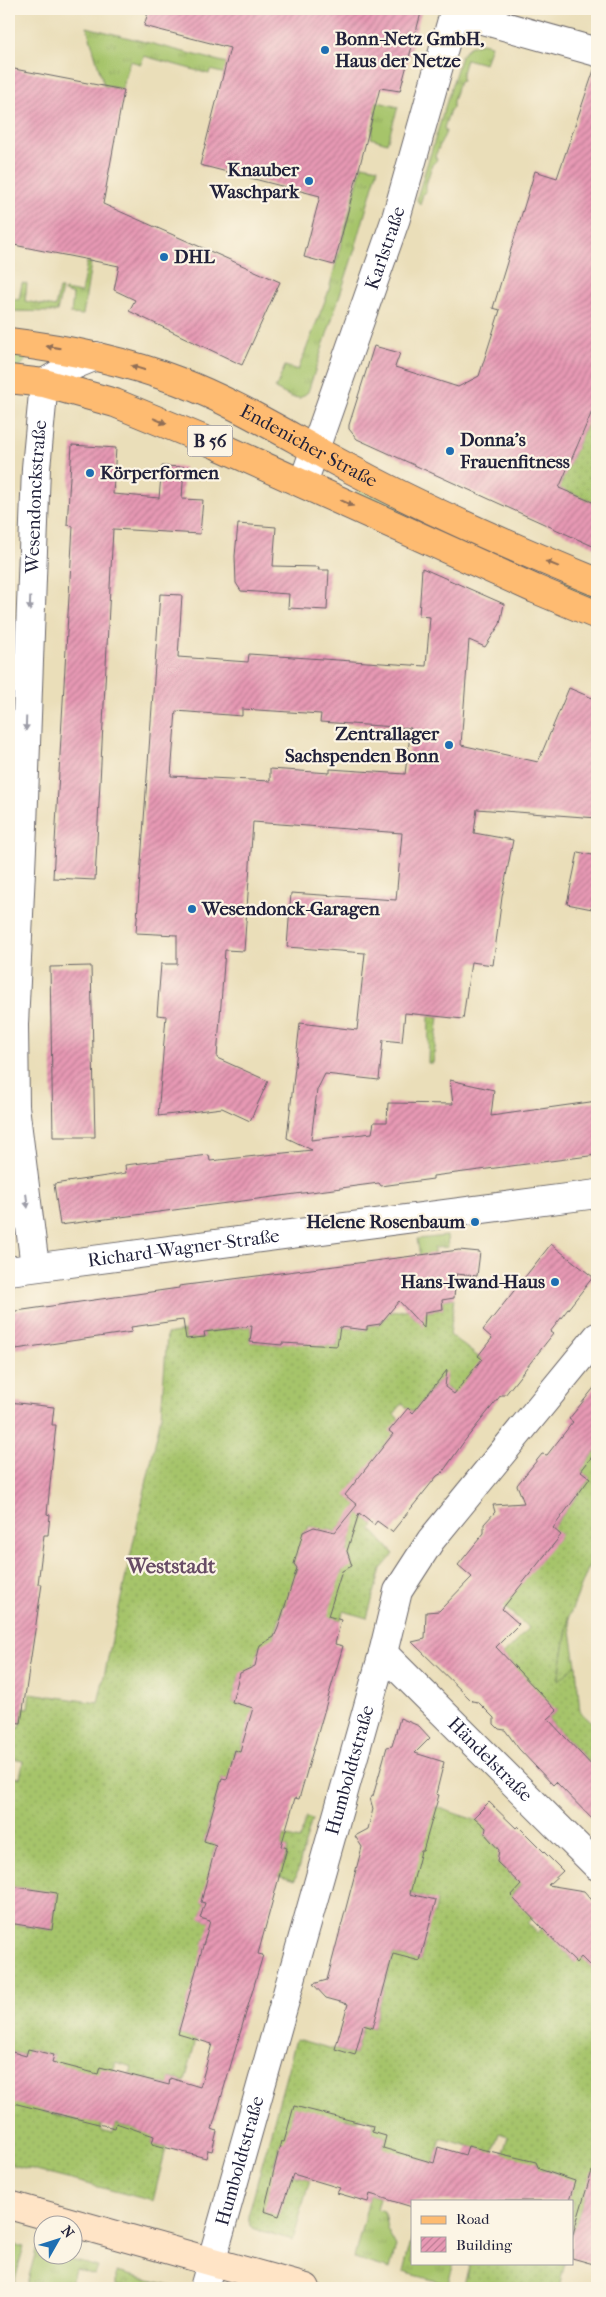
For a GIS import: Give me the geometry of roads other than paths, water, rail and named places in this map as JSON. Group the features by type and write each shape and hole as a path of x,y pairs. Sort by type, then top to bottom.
{"main road":[{"name":"Endenicher Straße","path":"9,342 96,356 179,381 244,411 423,507 510,547 597,582"},
{"name":"Endenicher Straße","path":"9,379 44,383 115,402 201,438 597,616"}],"street":[{"path":"455,10 597,52"},
{"name":"Karlstraße","path":"303,484 396,218 455,10"},
{"path":"44,383 72,366 96,356"},
{"name":"Wesendonckstraße","path":"22,1269 15,1106 14,1025 24,826 36,468 44,383"},
{"name":"Richard-Wagner-Straße","path":"22,1269 597,1194"},
{"name":"Humboldtstraße","path":"204,2288 383,1653 398,1591 432,1540 597,1337"},
{"name":"Händelstraße","path":"383,1653 597,1866"},
{"path":"9,2206 306,2288"}],"place":[{"name":"Bonn-Netz GmbH, Haus der Netze","path":"325,50"},
{"name":"Knauber Waschpark","path":"309,181"},
{"name":"DHL","path":"164,257"},
{"name":"Donna's Frauenfitness","path":"450,451"},
{"name":"Körperformen","path":"90,473"},
{"name":"Zentrallager Sachspenden Bonn","path":"449,745"},
{"name":"Wesendonck-Garagen","path":"192,909"},
{"name":"Helene Rosenbaum","path":"475,1222"},
{"name":"Hans-Iwand-Haus","path":"555,1282"}],"district":[{"name":"Weststadt","path":"171,1566"}]}
